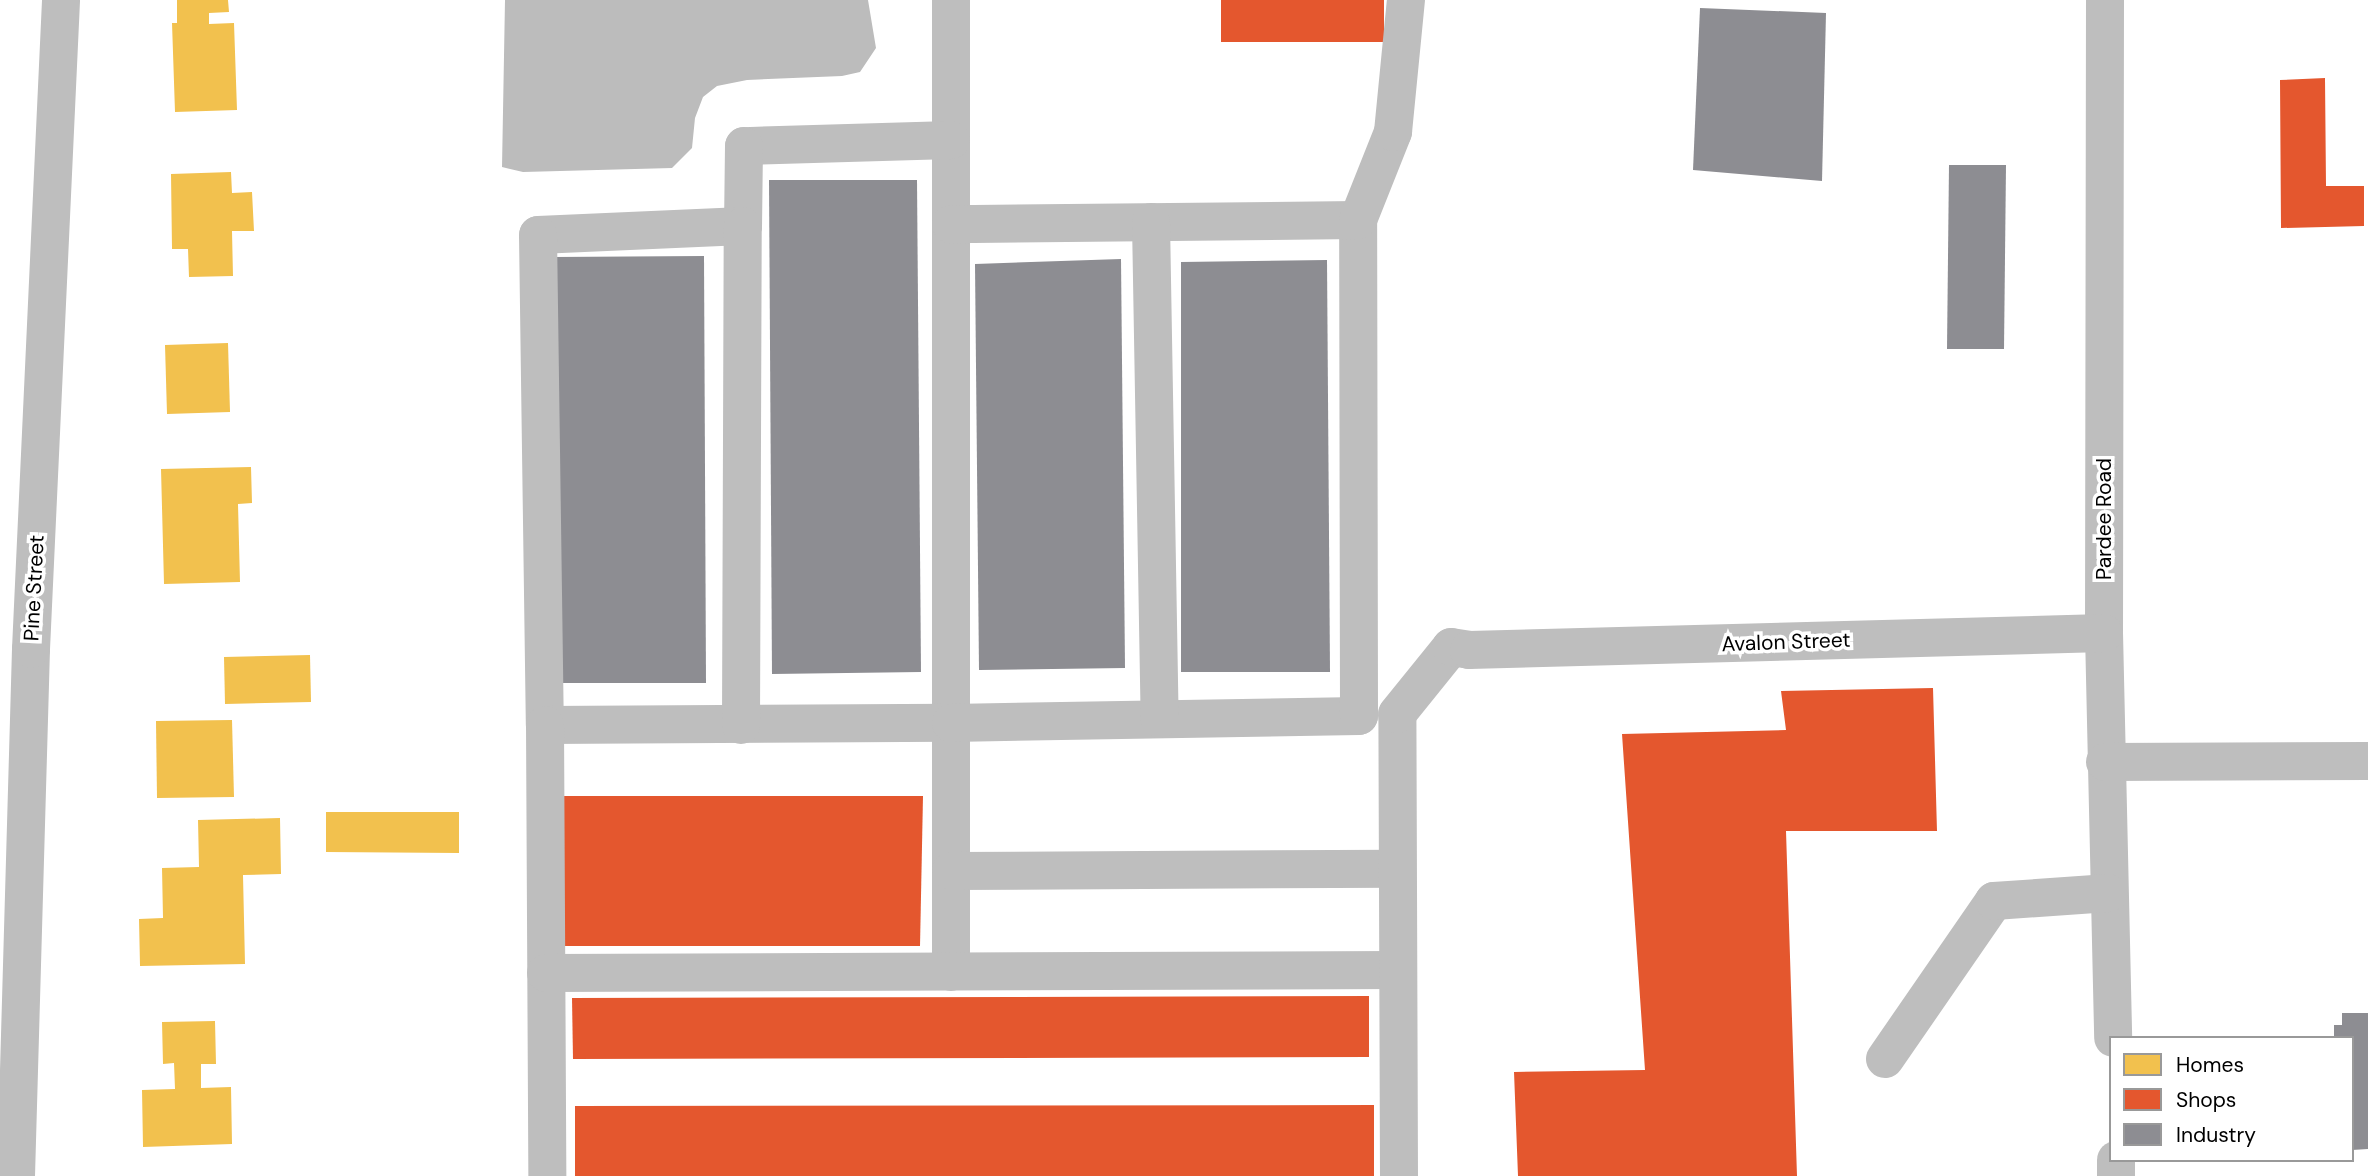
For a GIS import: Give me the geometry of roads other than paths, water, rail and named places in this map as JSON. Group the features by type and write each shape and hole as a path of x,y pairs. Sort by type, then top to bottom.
{"street":[{"name":"Pine Street","path":"16,1176 15,684 61,0"},
{"path":"951,0 951,972"},
{"path":"545,725 951,723 1359,716 1358,220 1393,132 1406,0"},
{"name":"Pardee Road","path":"2105,0 2104,633 2113,1036"},
{"path":"741,725 744,146 951,140"},
{"path":"951,224 1358,220"},
{"path":"1151,222 1160,719"},
{"path":"547,1176 545,725 538,235 743,226"},
{"name":"Avalon Street","path":"1397,869 1397,714 1451,647 1469,650 2104,633"},
{"path":"2105,762 2368,761"},
{"path":"951,871 1397,869 1399,1176"},
{"path":"1885,1059 1994,901 2109,893"},
{"path":"547,972 1398,970"}]}
